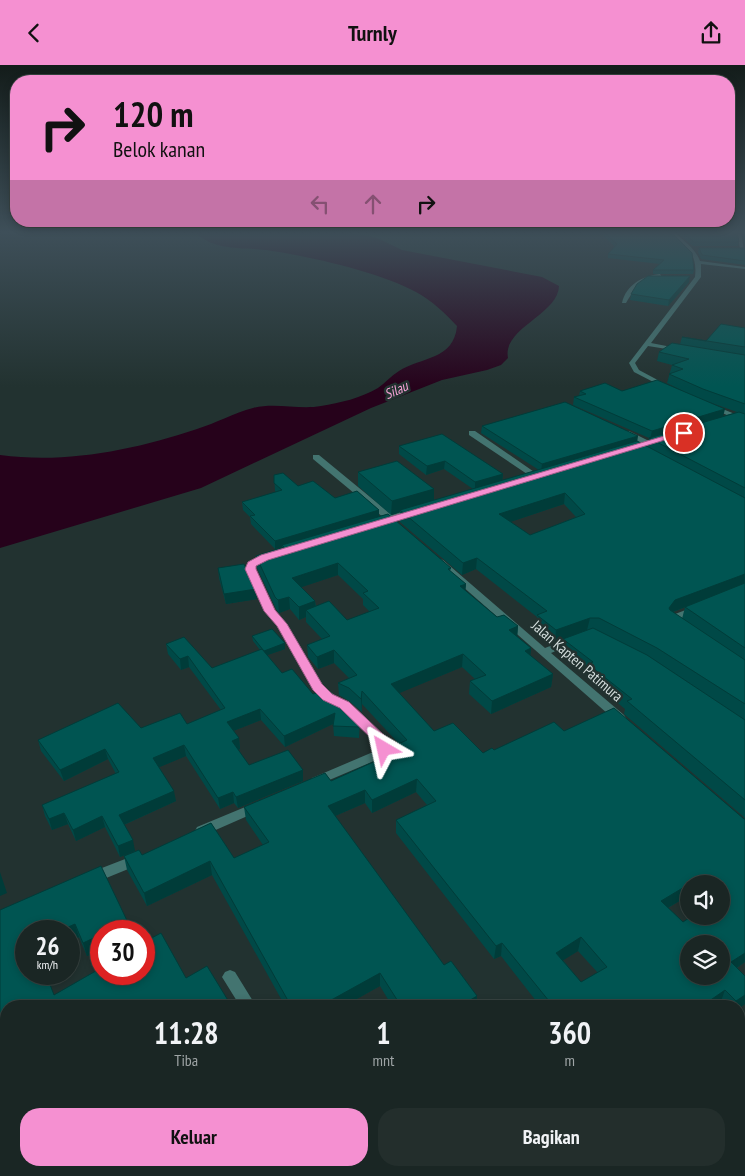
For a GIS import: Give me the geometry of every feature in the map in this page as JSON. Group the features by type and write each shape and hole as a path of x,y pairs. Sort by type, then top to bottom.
{"street":[{"path":"624,303 636,284"},
{"path":"674,389 636,371 632,363 693,284"},
{"path":"648,344 687,351"},
{"path":"705,403 745,421"},
{"path":"719,422 737,417"},
{"path":"615,428 649,443"},
{"path":"472,433 536,476"},
{"path":"635,447 658,441"},
{"path":"316,457 405,531"},
{"path":"527,479 545,474"},
{"path":"372,524 418,511"},
{"path":"282,552 256,561 250,569 270,611 282,624 318,687 328,697 344,705 383,742 384,749 377,755 306,786"},
{"name":"Jalan Kapten Patimura","path":"434,557 626,723"},
{"path":"683,629 675,624 674,618 703,606"},
{"path":"544,652 588,635"},
{"path":"189,837 270,801"},
{"path":"81,883 153,852"},
{"path":"230,977 244,1000"}],"water":[{"name":"Silau","path":"398,284 555,284 559,286 556,296 550,305 513,338 508,347 508,358 501,365 442,380 371,408 201,488 0,548 0,455 50,458 100,453 173,437 261,406 313,407 343,402 371,392 399,371 443,351 455,337 457,326 438,307 416,292"}],"building":[{"path":"637,284 683,284 669,300 631,294"},
{"path":"721,324 745,328 745,347 706,341"},
{"path":"672,343 745,355 745,404 669,374 683,369 672,365 689,359 659,352"},
{"path":"657,380 725,409 652,431 574,397 586,394 580,391 605,383 622,391"},
{"path":"565,402 638,436 542,464 482,426"},
{"path":"739,412 745,414 745,488 649,438"},
{"path":"442,434 503,474 475,482 445,461 427,466 399,446"},
{"path":"637,441 745,498 745,574 675,600 669,608 745,660 745,704 657,648 599,618 590,618 556,630 537,615 547,611 477,558 463,563 400,510","holes":["565,493 585,514 530,535 499,514"]},
{"path":"397,461 434,489 392,501 358,472"},
{"path":"283,473 298,486 313,481 335,498 357,491 379,510 275,541 250,516 255,515 242,502 282,490 274,483 274,475"},
{"path":"388,514 451,568 448,569 466,584 460,586 497,617 504,615 518,626 509,630 531,648 525,651 553,674 492,701 470,681 486,675 463,654 391,684 434,731 453,723 483,753 492,748 494,750 554,722 564,731 614,708 745,819 745,953 731,962 745,976 745,995 735,1000 725,990 711,1000 548,1000 502,943 496,946 396,820 436,801 417,779 372,800 365,790 328,806 444,965 451,961 477,996 470,1000 397,1000 380,973 331,1000 288,1000 210,861 144,893 124,856 139,850 142,855 211,823 234,858 269,842 244,807 325,773 331,781 398,751 394,746 407,740 362,691 361,699 349,688 338,683 357,675 334,650 317,657 307,645 330,636 306,610 329,601 347,620 379,608 363,593 368,591 338,563 292,578 315,601 299,607 289,597 278,600 275,597 256,556 284,547 282,545","holes":["581,937 607,967 581,982 556,953"]},
{"path":"244,564 256,589 224,594 218,568"},
{"path":"745,583 745,648 685,607"},
{"path":"593,628 647,655 745,720 745,800 627,701 632,699 588,664 593,662 563,639"},
{"path":"272,629 285,643 264,651 252,636"},
{"path":"184,637 212,668 262,649 282,673 292,669 313,694 323,691 339,699 360,719 359,727 333,726 335,713 284,736 260,709 227,722 239,738 232,741 249,765 288,750 303,770 236,797 233,792 218,798 184,745 153,758 174,791 119,815 133,840 118,846 102,816 73,830 64,813 49,819 42,805 119,772 105,749 60,770 38,740 118,703 141,728 180,713 187,724 225,708 188,656 180,659 166,644"},
{"path":"101,866 127,920 90,920 90,940 83,943 80,936 80,920 15,920 15,985 50,985 54,995 71,985 80,985 80,980 90,974 90,985 155,985 155,936 161,933 186,978 207,966 228,1000 0,1000 0,910"}],"route":[{"path":"384,749 383,742 344,705 328,697 318,687 282,624 270,611 250,569 252,564 265,557 390,519 684,433"}]}
